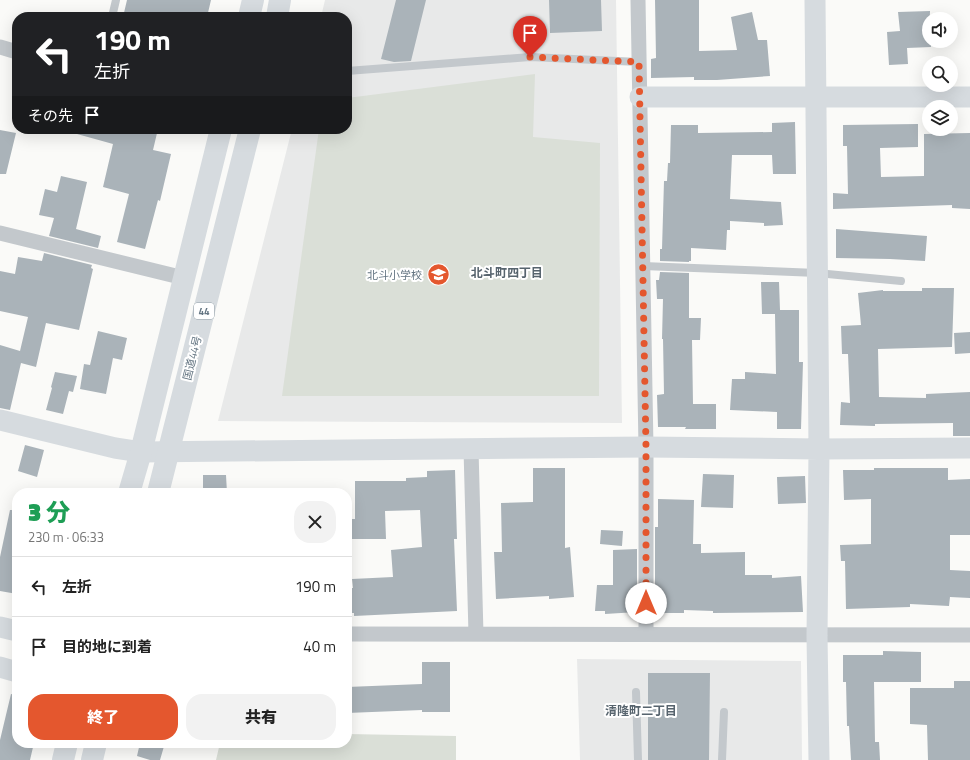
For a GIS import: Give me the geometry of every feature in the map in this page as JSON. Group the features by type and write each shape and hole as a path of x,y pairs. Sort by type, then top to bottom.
{"highway":[{"path":"250,12 253,0"},
{"path":"277,12 280,0"},
{"name":"44","path":"130,488 141,452 220,134"},
{"name":"国道44号","path":"159,488 249,134"},
{"path":"63,760 66,748"},
{"path":"92,760 95,748"}],"street":[{"path":"638,0 646,447 646,634"},
{"path":"815,0 819,449 817,636 819,760"},
{"path":"0,47 12,51"},
{"path":"640,97 970,97"},
{"path":"0,233 184,278"},
{"path":"0,420 115,448 141,452 646,447 819,449 970,448"},
{"path":"471,449 476,634"},
{"path":"0,627 12,630"},
{"path":"352,634 646,634 817,636 970,635"},
{"path":"0,667 12,671"}],"lane":[{"path":"113,12 116,0"},
{"path":"352,71 530,57 639,62"},
{"path":"643,266 817,273 901,281"},
{"path":"636,692 638,760"},
{"path":"722,760 724,712"}],"shaded area":[{"name":"北斗小学校","path":"325,0 616,0 622,423 218,421 291,134 352,134 352,12 322,12"},
{"name":"北斗小学校","path":"535,74 533,137 600,143 599,396 282,396 318,134 352,134 352,97"},
{"path":"577,659 801,661 802,760 580,760"},
{"path":"352,734 456,736 456,760 216,760 219,748 352,748"}],"building":[{"path":"127,0 211,0 208,12 124,12"},
{"path":"396,0 426,0 411,61 394,62 381,59"},
{"path":"549,0 601,0 602,31 550,33"},
{"path":"655,0 699,0 699,51 737,50 731,17 752,12 758,40 767,40 770,76 717,80 694,80 694,77 651,78 651,59 656,58"},
{"path":"930,11 922,12 922,47 907,48 908,64 889,65 887,32 900,31 898,12"},
{"path":"795,122 796,174 773,174 772,155 732,155 730,199 781,202 783,225 764,226 764,223 730,221 730,230 727,230 726,250 691,248 691,261 689,262 660,261 660,249 662,249 664,181 667,181 668,163 670,163 671,125 698,125 698,133 772,132 772,123"},
{"path":"918,124 918,147 880,148 881,177 924,176 924,136 958,136 958,133 970,133 970,209 952,208 952,205 833,209 833,193 848,194 847,146 843,146 843,125"},
{"path":"0,130 16,134 6,174 0,174"},
{"path":"77,134 157,134 153,150 171,154 160,201 158,200 145,249 117,242 129,194 103,187 113,144"},
{"path":"61,176 87,182 76,229 101,236 98,248 49,236 54,218 39,215 45,189 57,192"},
{"path":"836,229 927,236 925,261 836,258"},
{"path":"44,253 92,265 91,268 93,269 79,330 46,323 36,367 21,363 10,410 0,408 0,345 20,351 28,317 0,311 0,271 15,274 18,257 42,261"},
{"path":"660,272 689,273 689,318 701,318 700,340 692,340 693,404 716,404 716,429 658,427 657,395 664,394 662,339 663,299 657,299 656,280 659,280"},
{"path":"761,282 779,282 780,310 799,310 799,362 803,362 801,429 777,429 777,412 730,410 732,379 745,379 745,372 776,374 775,314 762,314"},
{"path":"922,288 954,288 952,347 878,349 879,397 926,398 926,394 970,392 970,436 953,436 953,423 875,424 875,426 840,425 841,402 850,403 848,354 842,354 841,326 861,325 858,293 883,290 922,291"},
{"path":"98,331 127,338 122,360 113,358 106,394 80,389 84,364 90,365"},
{"path":"970,332 970,353 955,354 954,333"},
{"path":"55,372 77,376 73,392 69,391 63,414 46,410"},
{"path":"25,445 44,450 37,477 18,471"},
{"path":"533,468 565,468 565,548 570,547 574,597 549,599 549,596 496,599 494,552 502,552 501,503 533,502"},
{"path":"874,468 948,468 948,480 970,479 970,535 950,535 950,570 970,571 970,598 950,597 949,606 910,604 910,607 846,609 845,561 841,561 840,545 871,544 871,499 844,500 843,470 874,470"},
{"path":"455,470 457,539 454,539 457,611 354,616 354,613 352,613 352,579 393,577 391,550 422,547 420,510 385,511 386,539 352,539 352,519 355,519 355,481 406,481 406,478 427,477 427,471"},
{"path":"703,474 734,475 733,508 701,507"},
{"path":"203,475 226,475 227,488 203,488"},
{"path":"805,476 806,503 778,504 777,477"},
{"path":"658,499 694,500 693,544 701,544 701,553 745,552 745,575 772,575 772,578 801,576 803,612 713,613 713,611 684,610 684,613 657,613 657,611 655,611 655,527 658,527"},
{"path":"10,510 12,510 12,593 0,591 0,557"},
{"path":"601,530 623,531 622,546 600,544"},
{"path":"637,549 637,612 605,614 605,611 595,611 597,585 613,585 613,550"},
{"path":"883,651 921,652 921,682 874,682 875,742 879,742 880,760 851,760 849,726 847,726 846,682 843,682 843,655 883,655"},
{"path":"422,662 450,662 450,712 422,712 422,710 352,713 352,687 422,684"},
{"path":"648,673 710,673 709,760 648,760"},
{"path":"954,681 970,681 970,760 928,760 927,725 910,724 910,688 954,688"},
{"path":"12,694 12,748 33,748 30,760 0,760 0,740"},
{"path":"139,748 164,748 160,760 150,760 137,756"}],"place":[{"name":"北斗小学校","path":"438,275"}],"district":[{"name":"北斗町四丁目","path":"507,272"},
{"name":"清隆町二丁目","path":"641,710"}],"route":[{"path":"530,57 639,62 646,447 646,603"}]}
